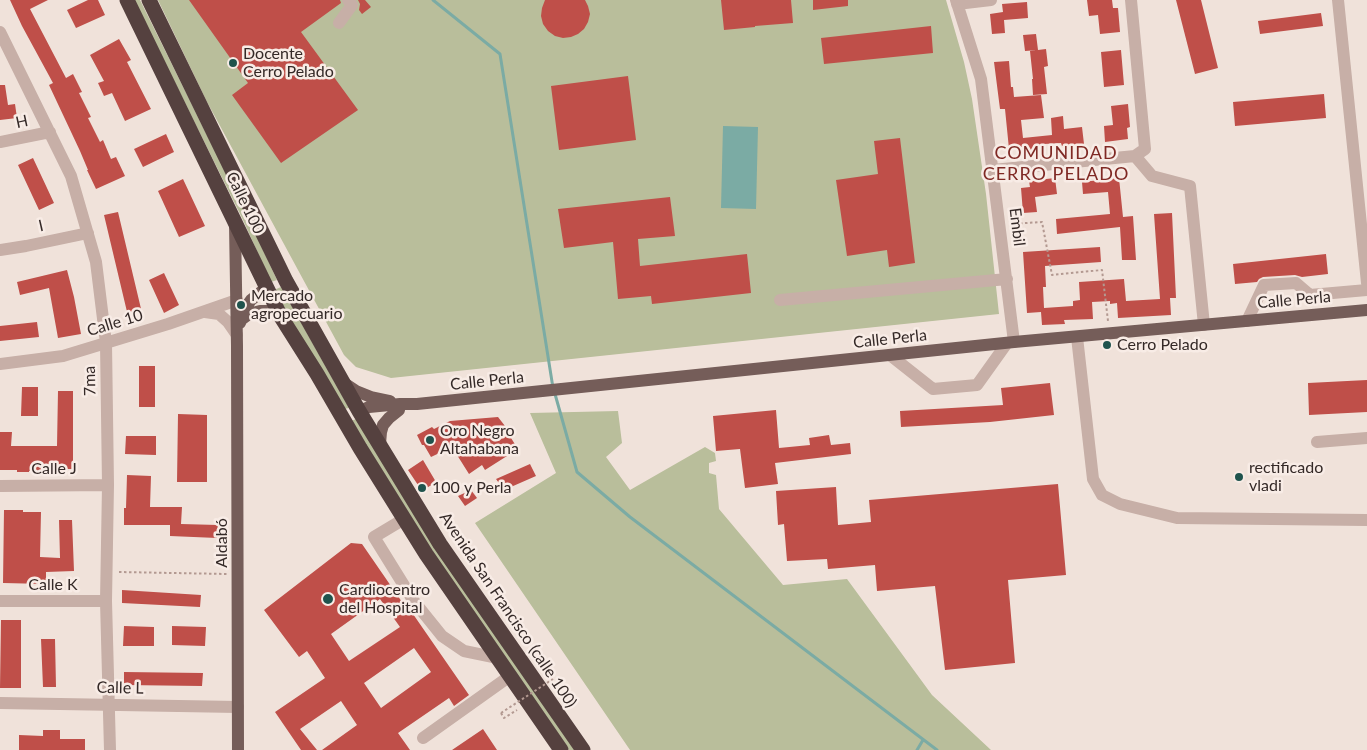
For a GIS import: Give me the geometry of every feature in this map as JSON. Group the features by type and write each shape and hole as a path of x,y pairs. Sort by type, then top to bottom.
{"highway":[{"name":"Calle 100","path":"127,0 266,288 281,317 342,417"},
{"name":"Calle 100","path":"149,0 286,281 359,411"},
{"path":"266,288 286,281"},
{"path":"359,411 342,417 426,554 561,750"},
{"name":"Avenida San Francisco (calle 100)","path":"359,411 440,544 583,750"}],"main road":[{"name":"Aldabó","path":"235,222 237,300 238,750"},
{"name":"Aldabó","path":"237,335 246,307 251,300 266,288"},
{"path":"237,300 266,288"},
{"name":"Calle Perla","path":"359,411 369,407 399,407 890,355 1367,310"},
{"path":"241,320 249,314 260,311 270,311 281,317"},
{"path":"341,382 356,391 399,407 383,425 380,444"}],"street":[{"path":"339,23 352,5 348,0"},
{"path":"957,2 990,0"},
{"path":"993,170 1136,156 1145,149 1131,0"},
{"path":"1338,0 1367,283"},
{"name":"Embil","path":"957,2 981,79 1007,279 1011,343"},
{"name":"7ma","path":"0,32 71,176 96,262 106,343 108,485 106,601 110,750"},
{"name":"H","path":"0,142 50,132"},
{"path":"1136,156 1152,176 1190,186 1204,325"},
{"name":"I","path":"0,250 88,233"},
{"path":"780,300 1007,279"},
{"path":"1247,321 1264,285 1296,283 1310,295 1367,290"},
{"name":"Calle 10","path":"0,364 63,356 205,312 237,300"},
{"path":"205,312 219,314 228,322 237,335"},
{"path":"1077,337 1093,479 1102,494 1120,504 1177,518 1367,520"},
{"path":"890,355 933,389 977,385 1011,343"},
{"path":"1317,442 1367,438"},
{"name":"Calle J","path":"0,486 108,485"},
{"path":"404,520 374,537 413,600 442,636 464,651 498,658"},
{"name":"Calle K","path":"0,601 106,601"},
{"path":"423,738 510,676"},
{"name":"Calle L","path":"0,703 238,707"}],"path":[{"path":"1000,225 1042,222 1052,275 1102,270 1110,334"},
{"path":"106,572 238,574"},
{"path":"519,709 504,718 501,713 554,679"}],"green space":[{"path":"134,0 140,0 277,280 271,282 243,220"},
{"path":"158,0 946,0 964,62 972,99 986,194 999,314 391,378 356,367 344,355 206,100"},
{"path":"281,287 349,408 344,409 286,313 274,290"},
{"path":"618,411 622,443 606,457 630,490 705,447 715,453 716,461 709,463 709,473 716,475 719,509 783,585 847,579 932,695 991,750 630,750 475,523 556,473 530,413"},
{"path":"356,419 576,750 569,750 438,560 351,421"}],"water":[{"path":"723,126 758,127 756,209 721,208"}],"building":[{"path":"10,0 48,0 30,9 66,78 73,74 82,92 79,93 91,117 88,118 100,142 103,140 111,159 116,157 125,176 96,189 49,85 53,83"},
{"path":"88,0 98,0 105,15 76,28 67,10"},
{"path":"189,0 340,0 341,3 301,32 358,110 281,163 232,95 248,83"},
{"path":"358,0 365,0 371,7 362,14 359,10 360,4"},
{"path":"545,0 585,0 590,14 584,29 571,37 563,38 555,36 548,31 543,24 541,16"},
{"path":"721,0 791,0 793,23 724,30"},
{"path":"813,0 848,0 848,6 813,10"},
{"path":"1087,0 1112,0 1113,8 1118,8 1120,32 1100,34 1098,15 1089,16"},
{"path":"1176,0 1201,0 1218,68 1195,74"},
{"path":"1027,2 1028,18 1004,20 1005,33 992,34 990,14 1003,12 1002,4"},
{"path":"1321,13 1323,26 1260,34 1258,21"},
{"path":"931,26 933,53 824,64 821,38"},
{"path":"1036,34 1038,50 1025,51 1023,35"},
{"path":"119,39 131,60 127,62 151,109 125,121 112,93 104,96 98,83 104,81 90,55"},
{"path":"1046,49 1048,66 1044,67 1047,94 1033,95 1030,51"},
{"path":"1121,50 1124,85 1104,87 1101,52"},
{"path":"1009,61 1011,87 1013,87 1014,97 1041,95 1044,118 1021,120 1023,138 1052,135 1051,118 1063,116 1064,129 1082,127 1084,144 1062,146 1061,143 1044,144 1045,155 1023,157 1022,147 1009,149 1005,109 1000,109 994,62"},
{"path":"628,76 636,140 559,150 551,86"},
{"path":"0,85 5,85 8,105 15,104 17,118 0,120"},
{"path":"1324,94 1326,118 1235,126 1233,102"},
{"path":"1128,104 1130,127 1127,128 1128,139 1105,142 1104,126 1113,125 1111,106"},
{"path":"166,134 174,152 143,167 134,149"},
{"path":"900,138 915,263 889,267 887,250 847,256 836,180 878,174 874,141"},
{"path":"33,158 54,203 39,210 18,165"},
{"path":"1055,178 1057,194 1035,197 1037,212 1023,213 1021,188 1030,187 1029,181"},
{"path":"1119,178 1123,217 1133,216 1136,260 1122,260 1120,227 1057,234 1056,219 1110,214 1108,192 1083,194 1082,182"},
{"path":"183,179 205,226 179,237 158,191"},
{"path":"670,197 675,236 638,239 640,266 747,254 751,293 652,304 651,296 618,299 613,242 564,248 558,209"},
{"path":"118,212 142,313 128,316 104,215"},
{"path":"1172,213 1176,298 1170,298 1171,315 1118,318 1117,303 1110,304 1110,301 1092,302 1093,319 1064,320 1065,324 1042,325 1041,312 1027,313 1023,252 1100,247 1101,262 1045,266 1044,308 1073,306 1073,301 1080,300 1079,282 1124,279 1126,301 1160,299 1154,214"},
{"path":"1326,254 1328,274 1302,277 1295,275 1263,277 1257,282 1235,284 1233,264"},
{"path":"67,270 81,334 58,338 49,288 20,295 17,282"},
{"path":"164,273 179,305 164,313 149,280"},
{"path":"37,322 39,337 0,341 0,326"},
{"path":"139,366 155,366 155,407 139,407"},
{"path":"1367,380 1367,412 1309,415 1308,383"},
{"path":"1050,383 1054,415 990,422 901,427 900,411 1003,405 1001,388"},
{"path":"22,387 38,387 38,416 21,416"},
{"path":"58,391 73,391 73,469 48,469 48,471 29,472 0,470 0,432 12,432 11,446 57,446"},
{"path":"776,410 779,448 810,445 809,438 829,435 831,445 850,443 851,454 775,463 778,484 745,488 740,449 716,451 713,416"},
{"path":"178,414 207,415 207,482 177,482"},
{"path":"498,417 518,449 485,470 482,465 469,474 452,447 431,457 417,435 432,427 434,429 450,421"},
{"path":"126,436 156,436 156,455 125,454"},
{"path":"423,460 436,482 422,491 408,470"},
{"path":"530,464 536,476 504,490 496,479"},
{"path":"127,475 151,476 150,507 182,507 181,524 218,525 217,538 170,536 170,525 124,525"},
{"path":"1058,484 1066,575 1008,580 1015,663 945,670 935,586 877,591 875,565 828,569 827,559 787,561 784,524 778,525 776,491 836,487 838,525 871,522 869,500"},
{"path":"471,490 477,498 465,506 458,496"},
{"path":"4,510 41,512 40,557 60,558 59,520 72,520 74,571 46,572 46,584 3,583"},
{"path":"351,543 362,544 469,695 454,706 449,698 398,733 410,750 322,750 357,725 341,701 300,729 317,750 301,750 275,712 325,678 307,651 299,657 264,610","holes":["380,599 400,627 349,661 331,634","414,648 431,672 381,708 364,683"]},
{"path":"122,590 201,595 200,607 122,603"},
{"path":"1,620 21,620 21,688 0,688"},
{"path":"124,626 154,627 154,646 123,646"},
{"path":"172,626 206,627 205,646 172,645"},
{"path":"41,639 55,639 56,687 43,687"},
{"path":"124,672 203,673 202,686 124,685"},
{"path":"483,729 497,750 452,750"},
{"path":"43,730 60,730 60,739 85,739 85,750 19,750 19,735 43,736"}],"waterway":[{"path":"433,0 500,54 553,388"},
{"path":"555,394 577,472 630,517 937,750"},
{"path":"917,750 923,740"}],"place":[{"name":"Docente Cerro Pelado","path":"233,63"},
{"name":"Mercado agropecuario","path":"241,305"},
{"name":"Cerro Pelado","path":"1107,345"},
{"name":"Oro Negro Altahabana","path":"430,440"},
{"name":"rectificado vladi","path":"1239,477"},
{"name":"100 y Perla","path":"422,488"},
{"name":"Cardiocentro del Hospital","path":"328,599"}],"district":[{"name":"COMUNIDAD CERRO PELADO","path":"1056,163"}]}
